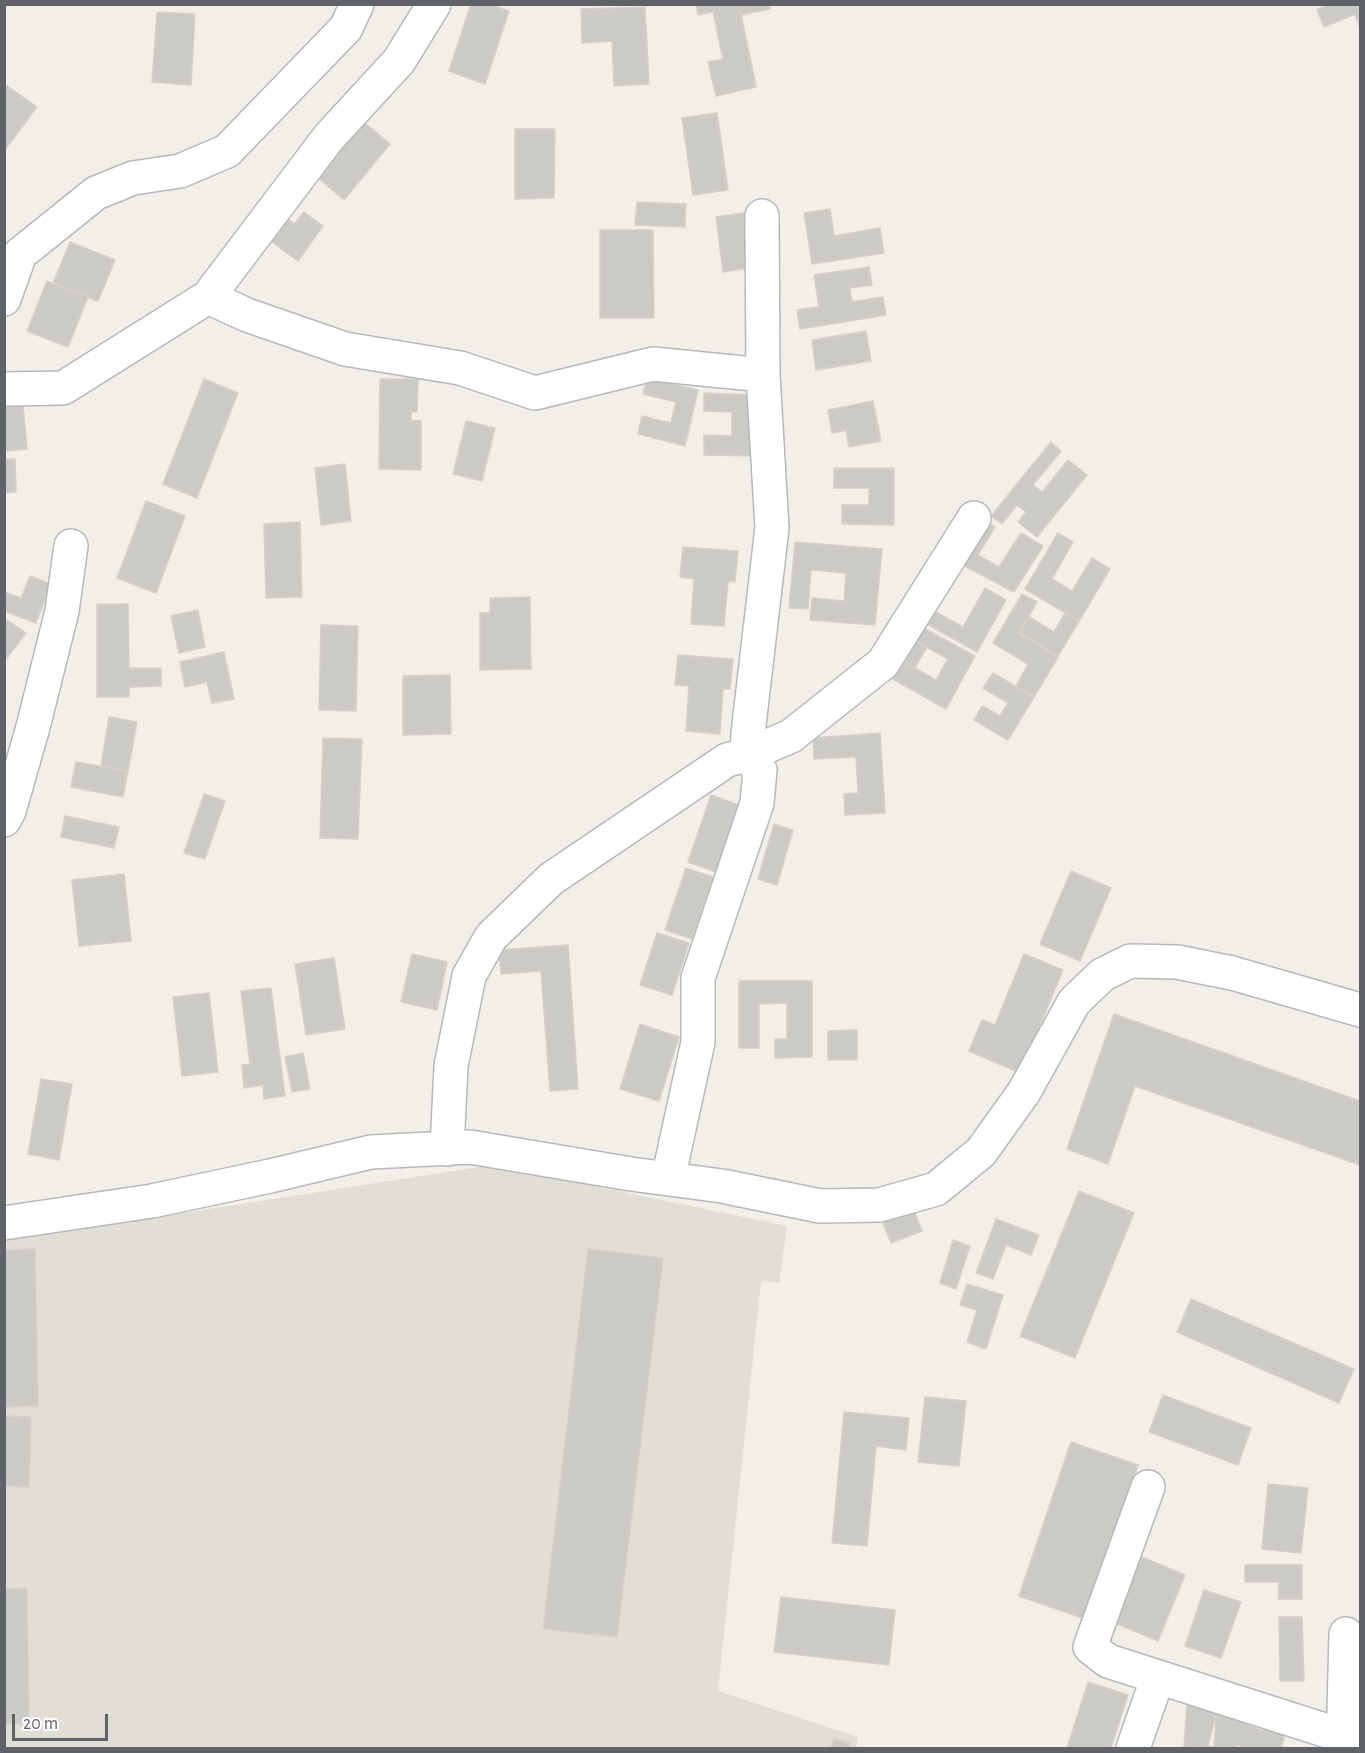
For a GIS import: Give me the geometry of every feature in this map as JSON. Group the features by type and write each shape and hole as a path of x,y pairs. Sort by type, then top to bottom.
{"street":[{"path":"4,298 20,254 96,193 133,178 180,171 227,151 346,28 357,4"},
{"path":"4,389 63,388 208,297 328,137 399,61 434,4"},
{"path":"668,1179 698,1042 698,978 757,803 760,770 747,755 748,733 772,528 763,375 762,216"},
{"path":"208,297 248,315 345,350 460,368 535,393 653,364 763,375"},
{"path":"447,1149 451,1066 470,976 490,938 551,879 727,760 747,755 791,736 883,663 974,519"},
{"path":"4,820 9,811 33,727 62,611 72,546"},
{"path":"4,1223 152,1201 371,1152 470,1147 722,1186 820,1206 879,1205 936,1189 981,1152 1024,1092 1074,1002 1102,975 1130,961 1177,962 1232,973 1360,1010"},
{"path":"1148,1487 1090,1647 1108,1661 1343,1742 1346,1634"},
{"path":"1133,1749 1158,1677"}],"shaded area":[{"path":"492,1165 787,1226 779,1283 761,1281 718,1691 858,1737 856,1748 5,1748 4,1239 36,1236"}],"building":[{"path":"471,4 488,4 509,11 485,84 449,71"},
{"path":"696,4 739,4 756,87 716,96 708,62 723,59 713,12 698,15"},
{"path":"739,4 769,4 770,9 741,15"},
{"path":"1330,4 1360,4 1360,28 1355,14 1324,27 1317,10"},
{"path":"645,7 649,84 614,86 612,41 582,43 581,9"},
{"path":"157,12 195,14 191,85 152,82"},
{"path":"6,85 37,107 4,151 4,87"},
{"path":"717,113 728,190 693,195 682,118"},
{"path":"361,120 390,144 344,200 315,175"},
{"path":"515,129 555,129 554,198 515,199"},
{"path":"637,202 686,204 685,227 635,225"},
{"path":"830,209 834,236 880,228 884,253 812,264 804,213"},
{"path":"304,212 323,226 298,261 268,239 284,216 294,224"},
{"path":"748,212 755,267 723,272 716,217"},
{"path":"600,230 653,230 654,318 600,318"},
{"path":"70,242 115,260 98,301 53,283"},
{"path":"869,267 872,285 850,288 852,302 883,297 886,315 800,329 797,310 819,307 814,275"},
{"path":"47,281 88,297 68,347 27,331"},
{"path":"866,331 871,361 816,370 812,340"},
{"path":"647,378 698,390 685,446 638,434 642,416 671,423 676,402 643,394"},
{"path":"204,379 238,393 197,498 163,484"},
{"path":"380,379 418,379 417,412 411,412 411,420 421,421 421,470 379,469"},
{"path":"704,393 753,395 752,456 704,455 704,435 732,436 732,412 704,411"},
{"path":"873,401 881,441 849,447 846,430 832,433 828,410"},
{"path":"23,406 27,449 4,451 4,407"},
{"path":"466,421 495,428 482,481 453,474"},
{"path":"1051,442 1061,451 1033,485 1042,492 1068,460 1087,475 1037,537 1018,522 1026,512 1017,505 1002,524 991,516"},
{"path":"4,459 15,459 16,492 4,493"},
{"path":"345,464 351,521 321,525 315,468"},
{"path":"834,468 894,468 894,525 842,524 842,505 869,505 869,488 834,488"},
{"path":"146,501 185,516 156,593 117,578"},
{"path":"982,519 995,527 978,555 999,567 1021,533 1043,546 1014,592 955,561"},
{"path":"300,522 302,597 266,598 264,524"},
{"path":"1058,533 1073,542 1052,579 1072,591 1092,558 1110,569 1079,621 1025,589"},
{"path":"795,542 882,549 875,625 810,620 812,598 844,601 846,573 811,570 808,609 789,608"},
{"path":"683,547 738,551 735,582 728,581 724,626 691,624 694,579 680,577"},
{"path":"30,576 51,584 36,623 4,611 4,592 21,598"},
{"path":"985,588 1006,600 977,652 923,622 930,609 963,627"},
{"path":"1022,594 1037,602 1019,634 1058,657 1034,697 1016,686 1028,664 993,643"},
{"path":"530,597 531,669 480,670 480,613 490,613 490,598"},
{"path":"97,604 128,604 129,668 161,668 161,686 129,687 129,697 97,697"},
{"path":"198,610 205,647 179,653 171,616"},
{"path":"1065,613 1079,621 1058,656 1019,632 1029,617 1054,632"},
{"path":"4,618 26,633 4,662"},
{"path":"321,625 358,626 356,711 319,710"},
{"path":"920,626 975,656 946,709 891,678 901,660 936,680 948,659 912,639"},
{"path":"912,639 927,647 915,668 901,660"},
{"path":"224,652 234,699 212,703 207,682 185,687 180,662"},
{"path":"678,655 733,659 730,689 723,689 720,734 686,731 689,686 675,685"},
{"path":"993,673 1034,697 1008,740 974,720 982,706 1000,716 1008,703 983,688"},
{"path":"450,675 451,734 403,735 403,676"},
{"path":"109,717 137,722 128,771 101,766"},
{"path":"880,733 885,813 845,815 844,794 858,793 856,757 814,759 813,738"},
{"path":"323,738 362,739 358,839 320,838"},
{"path":"76,762 128,771 123,797 71,787"},
{"path":"204,794 225,801 205,859 184,853"},
{"path":"711,795 739,805 716,872 688,862"},
{"path":"65,816 119,827 114,848 61,837"},
{"path":"774,824 793,830 777,885 758,879"},
{"path":"686,868 713,877 692,939 665,930"},
{"path":"1071,871 1111,888 1080,961 1040,944"},
{"path":"124,874 131,941 79,946 72,880"},
{"path":"657,933 689,943 672,995 640,985"},
{"path":"568,945 578,1089 550,1091 541,971 501,974 499,950"},
{"path":"412,954 447,962 437,1010 401,1002"},
{"path":"1024,954 1063,970 1020,1073 969,1051 982,1020 995,1025"},
{"path":"334,958 345,1029 306,1035 295,964"},
{"path":"739,981 812,981 812,1057 775,1058 775,1039 787,1039 787,1003 759,1004 759,1048 739,1048"},
{"path":"271,988 285,1096 264,1099 263,1085 244,1088 242,1065 250,1064 241,991"},
{"path":"209,993 218,1072 182,1076 173,997"},
{"path":"1114,1014 1360,1101 1360,1165 1135,1086 1108,1164 1067,1149"},
{"path":"640,1024 679,1037 659,1101 620,1089"},
{"path":"857,1030 857,1060 828,1060 828,1031"},
{"path":"303,1053 310,1089 292,1092 285,1057"},
{"path":"41,1079 72,1084 59,1160 28,1154"},
{"path":"1079,1191 1134,1213 1075,1358 1020,1336"},
{"path":"911,1203 922,1231 891,1243 880,1216"},
{"path":"996,1219 1039,1235 1031,1255 1006,1245 993,1279 976,1273"},
{"path":"953,1240 970,1246 956,1289 940,1283"},
{"path":"35,1249 38,1406 4,1407 4,1250"},
{"path":"588,1249 663,1258 617,1637 543,1629"},
{"path":"967,1284 1003,1295 986,1349 967,1342 977,1310 960,1305"},
{"path":"1191,1299 1354,1369 1339,1403 1177,1332"},
{"path":"1163,1395 1251,1428 1238,1465 1149,1432"},
{"path":"925,1397 966,1401 959,1466 918,1462"},
{"path":"844,1412 909,1418 906,1450 876,1446 867,1546 832,1543"},
{"path":"4,1416 31,1417 29,1487 4,1486"},
{"path":"1071,1442 1138,1465 1085,1619 1019,1596"},
{"path":"1268,1484 1308,1488 1301,1553 1262,1549"},
{"path":"1142,1557 1185,1575 1158,1641 1115,1623"},
{"path":"1245,1565 1302,1565 1302,1599 1278,1599 1279,1582 1245,1582"},
{"path":"27,1588 29,1724 4,1724 4,1589"},
{"path":"1204,1590 1241,1602 1221,1658 1185,1646"},
{"path":"781,1597 895,1610 889,1665 774,1652"},
{"path":"1279,1617 1302,1617 1304,1681 1280,1681"},
{"path":"1088,1682 1128,1695 1111,1748 1067,1748"},
{"path":"1221,1694 1248,1700 1242,1723 1264,1731 1265,1701 1286,1701 1284,1738 1281,1748 1208,1746"},
{"path":"1187,1703 1217,1705 1214,1748 1184,1748"},
{"path":"834,1739 850,1743 848,1748 831,1748"}]}
